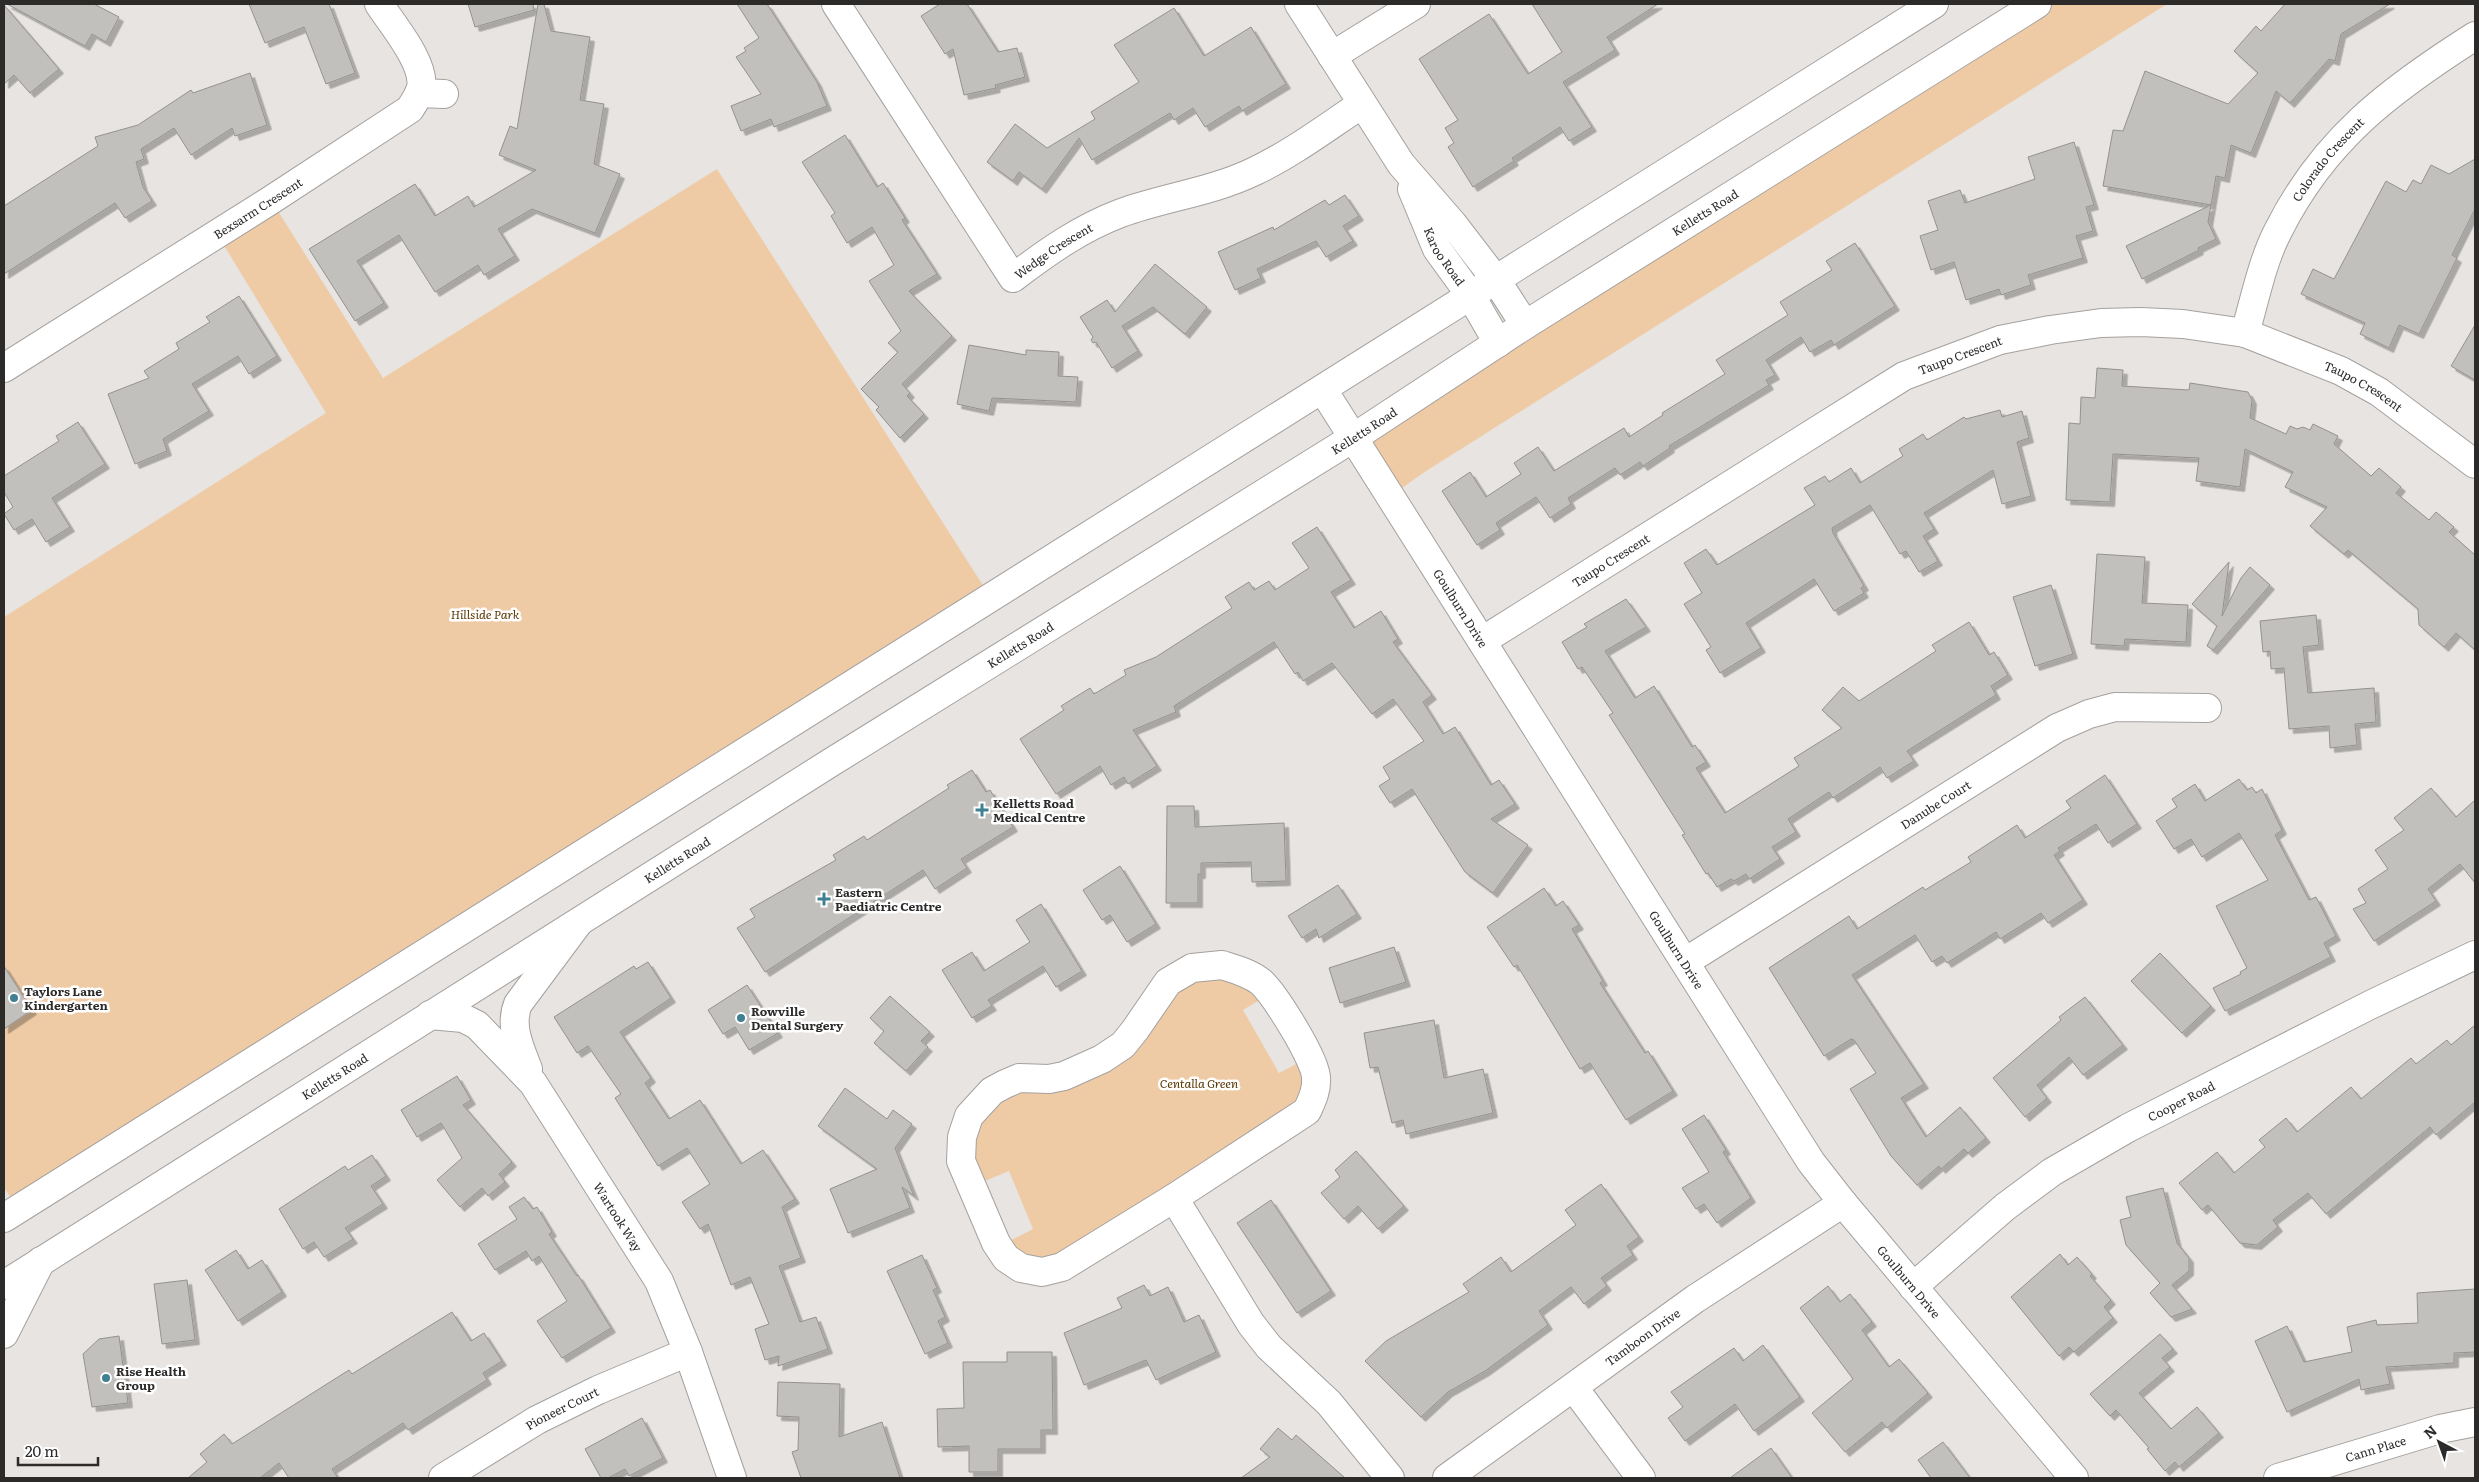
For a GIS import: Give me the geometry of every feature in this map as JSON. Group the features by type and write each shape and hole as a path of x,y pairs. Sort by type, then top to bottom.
{"street":[{"name":"Bexsarm Crescent","path":"4,368 394,120 431,93 416,60 379,4"},
{"name":"Wedge Crescent","path":"836,4 1013,278 1050,249 1085,229 1121,213 1193,194 1256,171 1362,104"},
{"name":"Karoo Road","path":"1299,4 1401,164 1453,224 1496,280 1525,325"},
{"path":"1332,56 1416,4"},
{"path":"4,1218 1934,4"},
{"name":"Kelletts Road","path":"4,1285 830,763 1353,438 1525,325 2037,4"},
{"name":"Colorado Crescent","path":"2245,333 2277,232 2326,155 2358,121 2392,92 2475,36"},
{"name":"Karoo Road","path":"1401,164 1438,249 1471,296 1498,343"},
{"name":"Taupo Crescent","path":"1482,641 1904,376 1945,359 2000,340 2050,330 2101,323 2183,324 2245,333 2341,371 2364,383 2417,419 2475,464"},
{"name":"Goulburn Drive","path":"1323,390 1811,1162 1843,1203 2074,1478"},
{"name":"Danube Court","path":"1685,962 2057,728 2089,714 2115,707 2207,708"},
{"path":"533,1082 516,1037 514,1014 518,1004 579,922"},
{"name":"Cooper Road","path":"1913,1287 2005,1207 2052,1172 2128,1128 2370,1005 2475,955"},
{"path":"1222,966 1243,972 1260,982 1272,996 1313,1061 1316,1077 1314,1095 1307,1111 1293,1122 1174,1198 1062,1267 1042,1272 1021,1268 1006,1258 996,1244 961,1160 962,1137 969,1116 992,1091 1019,1078 1049,1079 1090,1066 1123,1045 1136,1030 1168,982 1192,968 1222,966"},
{"name":"Wartook Way","path":"430,1015 463,1018 477,1025 533,1082 659,1281 688,1352 732,1478"},
{"path":"1174,1198 1251,1324 1269,1347 1329,1404 1390,1478"},
{"name":"Tamboon Drive","path":"1447,1478 1695,1299 1843,1203"},
{"path":"4,1334 41,1261"},
{"name":"Pioneer Court","path":"443,1478 536,1420 598,1390 688,1352"},
{"path":"1574,1388 1641,1478"},
{"name":"Cann Place","path":"2278,1478 2430,1431 2475,1422"}],"green space":[{"path":"2038,4 2167,4 1423,473 1391,496 1353,438"},
{"name":"Hillside Park","path":"717,169 991,598 19,1209 4,1188 4,617 326,413 217,234 271,200 383,378"},
{"name":"Centalla Green","path":"1225,975 1263,998 1243,1010 1279,1073 1302,1061 1305,1096 1058,1258 1040,1264 1006,1243 1033,1229 1009,1171 980,1183 973,1143 982,1120 1000,1099 1016,1091 1051,1089 1185,981"}],"building":[{"path":"7,4 94,4 119,17 106,42 92,34 85,46"},
{"path":"249,4 329,4 355,73 326,84 304,27 265,43"},
{"path":"468,4 533,4 534,10 475,27"},
{"path":"538,4 544,4 551,31 590,37 580,100 604,104 594,164 620,174 595,233 532,209 498,229 515,256 484,275 478,265 435,292 399,235 357,261 384,303 355,321 309,249 415,184 435,216 468,196 474,207 536,170 499,155 510,126 517,129"},
{"path":"737,4 767,4 817,82 827,106 774,127 771,119 741,131 731,106 761,94 736,57 746,51 744,48 759,38"},
{"path":"940,4 967,4 998,52 1017,48 1025,77 995,85 996,88 964,95 953,49 945,54 921,16"},
{"path":"1532,4 1658,4 1607,37 1615,50 1563,82 1592,127 1569,141 1560,127 1512,158 1514,161 1473,187 1448,147 1454,143 1445,128 1458,120 1419,59 1489,14 1528,74 1562,52"},
{"path":"2285,4 2390,4 2341,34 2335,61 2329,59 2290,103 2276,91 2251,153 2231,145 2225,178 2216,176 2211,205 2103,186 2113,130 2123,131 2145,71 2228,104 2258,73 2234,51 2256,26 2261,31"},
{"path":"4,5 59,69 30,93 14,75 4,84"},
{"path":"1174,8 1204,56 1251,27 1286,84 1242,111 1239,106 1205,127 1193,108 1174,120 1170,113 1092,160 1079,138 1042,189 1019,172 1013,181 987,162 1015,124 1047,148 1095,119 1091,112 1139,82 1114,45"},
{"path":"250,73 267,125 235,136 232,128 191,155 174,128 141,149 144,159 136,162 143,187 152,201 125,218 115,203 4,274 4,206 98,146 95,137 138,125 191,90 193,93"},
{"path":"845,135 877,187 883,183 905,218 902,220 937,274 909,291 952,336 902,384 910,393 907,396 924,414 900,438 876,410 879,407 861,389 898,352 888,343 901,331 869,281 894,265 872,227 847,243 831,216 835,213 802,162"},
{"path":"2074,142 2094,205 2086,207 2093,231 2076,236 2083,258 2028,275 2031,285 2001,295 1999,289 1966,300 1954,262 1931,270 1920,236 1938,230 1928,201 1960,190 1965,203 2035,179 2028,157"},
{"path":"2475,159 2475,209 2452,255 2457,258 2419,334 2399,325 2389,348 2360,334 2365,323 2301,294 2313,269 2334,279 2386,181 2406,192 2413,180 2421,184 2431,165 2449,174"},
{"path":"1345,195 1359,216 1343,226 1353,241 1326,257 1316,241 1257,269 1261,278 1235,290 1218,252 1273,227 1274,230 1325,200 1329,205"},
{"path":"2211,205 2208,222 2216,239 2198,248 2199,250 2142,279 2126,246"},
{"path":"1855,243 1895,306 1834,345 1831,340 1810,352 1801,337 1766,360 1775,375 1766,380 1769,385 1669,446 1670,448 1643,466 1640,462 1620,475 1615,468 1568,498 1571,504 1550,518 1536,497 1496,523 1500,530 1477,545 1442,491 1470,472 1486,497 1521,474 1514,463 1538,447 1554,471 1624,428 1629,437 1663,415 1662,413 1725,374 1716,360 1788,315 1780,302 1832,270 1826,261"},
{"path":"1155,264 1207,307 1185,334 1153,307 1122,326 1138,351 1112,368 1096,342 1093,343 1091,340 1093,337 1080,317 1107,300 1115,312"},
{"path":"239,296 277,356 249,374 238,356 192,384 209,411 163,439 167,451 135,464 108,394 149,378 144,371 179,349 176,343 210,322 206,317"},
{"path":"2475,325 2475,380 2451,366"},
{"path":"969,345 1026,355 1026,350 1059,352 1058,376 1078,377 1076,402 992,398 989,411 957,404"},
{"path":"2097,368 2123,370 2122,386 2189,390 2190,383 2248,392 2252,400 2250,418 2286,434 2290,426 2297,429 2303,427 2310,430 2313,424 2338,436 2334,444 2371,476 2379,468 2401,487 2396,493 2429,520 2436,512 2454,527 2449,532 2475,555 2475,650 2456,633 2444,647 2419,625 2418,609 2348,550 2344,554 2310,526 2327,507 2285,487 2293,472 2245,449 2240,487 2196,481 2199,458 2113,454 2110,502 2066,500 2069,423 2080,424 2081,397 2095,398"},
{"path":"2000,410 2002,417 2022,411 2029,438 2017,442 2031,496 2002,504 1993,470 1924,513 1934,529 1923,536 1938,561 1919,572 1906,551 1900,554 1870,505 1832,528 1833,533 1864,586 1861,588 1864,593 1834,611 1814,579 1746,623 1761,648 1720,673 1706,650 1711,647 1684,604 1702,593 1684,563 1706,549 1717,565 1815,505 1804,488 1825,476 1829,482 1851,468 1860,483 1903,456 1899,449 1923,434 1927,440 1964,417 1966,419"},
{"path":"78,422 105,464 52,498 70,527 46,542 32,519 14,530 4,514 13,507 4,492 4,476 59,441 56,436"},
{"path":"1317,527 1351,580 1331,592 1354,628 1381,611 1398,639 1393,642 1432,695 1423,702 1443,734 1455,727 1491,785 1499,780 1515,804 1491,819 1528,845 1493,893 1465,872 1412,789 1390,803 1379,786 1390,779 1383,767 1424,741 1393,699 1372,714 1332,663 1303,681 1298,672 1295,674 1274,642 1174,706 1176,712 1133,730 1157,766 1128,784 1124,777 1111,785 1100,766 1056,794 1020,739 1064,710 1061,706 1090,688 1094,694 1126,675 1124,670 1156,657 1232,608 1225,597 1249,582 1254,590 1269,581 1275,590 1309,568 1292,543"},
{"path":"2097,554 2145,557 2142,603 2188,605 2186,642 2125,639 2124,646 2091,644"},
{"path":"2229,562 2222,616 2241,578 2250,567 2270,585 2213,650 2207,646 2217,626 2192,604"},
{"path":"2051,585 2073,654 2035,666 2013,597"},
{"path":"1626,599 1646,627 1605,651 1635,698 1654,686 1692,747 1695,745 1706,762 1696,768 1725,813 1799,766 1794,758 1842,728 1822,710 1843,687 1859,701 1936,651 1932,645 1969,622 1989,655 1994,652 2008,675 1991,686 1996,695 1907,751 1914,761 1887,778 1880,767 1833,798 1829,792 1788,819 1796,832 1772,847 1780,859 1749,879 1746,874 1734,881 1731,879 1717,887 1708,873 1706,874 1682,835 1685,834 1609,715 1613,713 1582,667 1578,669 1562,642 1587,627 1584,624"},
{"path":"2316,615 2319,645 2303,647 2308,693 2374,688 2376,722 2355,724 2357,745 2330,748 2329,726 2289,729 2284,668 2271,669 2270,651 2263,652 2260,621"},
{"path":"972,770 986,792 990,790 1013,827 961,859 967,868 935,889 923,870 765,972 737,928 755,917 750,909 836,860 833,855 864,836 867,840 949,788 947,785"},
{"path":"2105,775 2137,824 2108,843 2096,824 2058,848 2060,851 2054,855 2083,900 2048,923 2041,913 2000,939 1996,932 1947,963 1942,956 1932,962 1915,935 1852,975 1924,1084 1901,1098 1926,1137 1960,1107 1986,1138 1968,1153 1964,1149 1941,1169 1939,1166 1917,1185 1891,1156 1850,1089 1876,1073 1854,1040 1851,1039 1824,1056 1769,968 1849,916 1857,929 1923,887 1925,890 1971,862 1968,857 2017,825 2025,838 2071,808 2066,801"},
{"path":"2239,779 2247,790 2252,787 2256,793 2262,789 2282,830 2275,835 2309,900 2316,897 2336,936 2324,943 2331,957 2225,1011 2213,988 2241,974 2240,972 2247,968 2216,906 2268,880 2239,833 2202,857 2191,839 2174,849 2156,821 2177,807 2172,799 2195,784 2205,801"},
{"path":"2431,788 2456,817 2475,800 2475,883 2460,864 2428,889 2436,901 2374,941 2353,909 2366,903 2358,889 2388,869 2375,850 2404,830 2394,818"},
{"path":"1167,806 1194,806 1195,827 1284,823 1286,881 1252,882 1251,862 1201,863 1201,874 1198,874 1198,903 1166,903"},
{"path":"1120,866 1156,924 1127,942 1110,915 1102,920 1083,890"},
{"path":"1338,885 1357,914 1319,938 1316,929 1302,938 1288,916"},
{"path":"1544,888 1556,906 1563,901 1579,925 1572,929 1603,981 1600,983 1645,1053 1648,1051 1673,1091 1626,1120 1590,1063 1580,1069 1517,965 1514,967 1487,927"},
{"path":"1041,904 1082,971 1056,987 1043,966 988,1000 992,1006 972,1018 942,970 972,952 984,971 1030,942 1016,920"},
{"path":"1394,947 1406,982 1340,1003 1329,968"},
{"path":"2160,953 2211,1006 2182,1033 2131,981"},
{"path":"648,962 671,998 620,1032 651,1078 645,1083 669,1119 700,1100 741,1164 763,1150 795,1199 782,1207 801,1258 779,1266 800,1322 816,1317 828,1349 778,1366 779,1356 765,1360 755,1329 769,1324 750,1277 731,1285 708,1224 700,1229 682,1202 710,1184 687,1148 658,1166 615,1098 621,1094 588,1046 577,1053 554,1017 634,966 636,969"},
{"name":"Taylors Lane Kindergarten","path":"4,966 32,1010 4,1029"},
{"name":"Rowville Dental Surgery","path":"747,985 778,1033 749,1050 735,1027 723,1034 708,1010"},
{"path":"890,996 930,1032 921,1041 928,1047 906,1071 874,1043 884,1031 870,1018"},
{"path":"2085,997 2123,1045 2083,1075 2069,1057 2037,1085 2047,1098 2025,1117 1993,1078 2061,1020 2059,1017"},
{"path":"1434,1020 1444,1078 1483,1069 1493,1113 1406,1134 1403,1120 1392,1123 1378,1067 1370,1068 1364,1033"},
{"path":"2475,1025 2475,1102 2436,1135 2430,1127 2326,1214 2308,1193 2273,1220 2278,1227 2257,1245 2240,1243 2208,1205 2202,1210 2179,1183 2217,1152 2234,1173 2265,1147 2259,1140 2286,1118 2297,1132 2351,1087 2361,1099 2411,1058 2416,1064 2447,1040 2451,1045"},
{"path":"457,1076 471,1100 463,1105 512,1162 499,1174 505,1182 488,1196 482,1188 460,1207 437,1180 462,1158 441,1123 417,1137 401,1110"},
{"path":"845,1088 887,1119 893,1110 912,1124 895,1148 914,1196 902,1187 910,1208 848,1233 830,1189 877,1169 818,1126"},
{"path":"1704,1115 1726,1150 1723,1152 1751,1198 1717,1223 1704,1204 1696,1209 1682,1188 1709,1172 1682,1129"},
{"path":"1356,1151 1404,1206 1378,1229 1358,1206 1344,1219 1321,1193 1340,1177 1335,1170"},
{"path":"372,1155 386,1176 371,1186 383,1204 345,1228 353,1239 324,1257 314,1242 303,1249 279,1209 345,1166 348,1170"},
{"path":"1601,1184 1639,1237 1627,1246 1633,1255 1601,1278 1607,1286 1584,1304 1571,1287 1539,1311 1548,1325 1485,1371 1448,1392 1421,1417 1365,1361 1386,1341 1469,1292 1463,1284 1501,1257 1511,1272 1576,1225 1565,1210"},
{"path":"2163,1188 2177,1243 2189,1258 2189,1271 2172,1285 2192,1309 2171,1317 2150,1293 2160,1283 2126,1245 2120,1220 2131,1217 2126,1197"},
{"path":"524,1197 533,1209 537,1207 552,1232 549,1234 578,1275 611,1328 562,1358 537,1321 567,1301 539,1256 532,1261 526,1251 495,1270 478,1244 517,1219 509,1207"},
{"path":"1271,1200 1331,1291 1297,1313 1237,1223"},
{"path":"236,1250 248,1269 262,1260 282,1292 238,1321 205,1270"},
{"path":"2060,1254 2068,1265 2077,1257 2092,1274 2090,1276 2111,1300 2104,1307 2113,1318 2074,1352 2069,1347 2059,1356 2011,1297"},
{"path":"922,1255 937,1288 933,1290 945,1317 938,1321 948,1343 925,1354 887,1271"},
{"path":"187,1280 195,1340 162,1344 154,1284"},
{"path":"1144,1285 1150,1296 1168,1287 1184,1322 1199,1315 1216,1352 1156,1380 1146,1360 1084,1385 1064,1333 1122,1308 1117,1298"},
{"path":"1828,1286 1840,1302 1850,1294 1872,1322 1862,1330 1889,1367 1899,1359 1928,1393 1887,1428 1882,1422 1845,1452 1812,1413 1853,1379 1800,1308"},
{"path":"2475,1289 2475,1352 2454,1353 2454,1363 2386,1367 2390,1384 2361,1390 2359,1379 2287,1412 2255,1341 2287,1326 2304,1362 2352,1352 2347,1327 2376,1320 2377,1325 2418,1323 2417,1293"},
{"path":"452,1312 471,1341 484,1333 502,1361 483,1373 487,1380 408,1430 403,1423 332,1469 338,1478 289,1478 279,1463 260,1478 188,1478 207,1462 200,1454 224,1434 232,1444 349,1370 352,1374"},
{"path":"2160,1334 2173,1349 2162,1358 2170,1367 2139,1393 2171,1429 2197,1407 2219,1433 2179,1467 2175,1462 2165,1471 2147,1449 2149,1448 2116,1410 2110,1416 2090,1394"},
{"name":"Rise Health Group","path":"119,1336 128,1403 92,1407 83,1354 99,1339"},
{"path":"1763,1345 1800,1397 1754,1431 1735,1404 1685,1441 1668,1418 1683,1407 1671,1392 1734,1348 1743,1361"},
{"path":"1007,1352 1052,1352 1053,1430 1041,1430 1041,1449 998,1449 998,1472 969,1472 969,1446 938,1447 937,1409 964,1408 963,1362 1007,1362"},
{"path":"778,1382 840,1384 839,1437 882,1422 900,1478 801,1478 792,1452 798,1450 799,1417 777,1416"},
{"path":"642,1418 663,1458 629,1476 625,1469 608,1478 601,1478 585,1449"},
{"path":"1278,1428 1292,1440 1296,1435 1345,1478 1241,1478 1270,1457 1260,1449"},
{"path":"1943,1442 1970,1478 1931,1478 1918,1460"},
{"path":"1771,1448 1792,1478 1730,1478"}],"place":[{"name":"Kelletts Road Medical Centre","path":"982,810"},
{"name":"Eastern Paediatric Centre","path":"824,899"},
{"name":"Taylors Lane Kindergarten","path":"14,998"},
{"name":"Rowville Dental Surgery","path":"741,1018"},
{"name":"Rise Health Group","path":"106,1378"}]}
